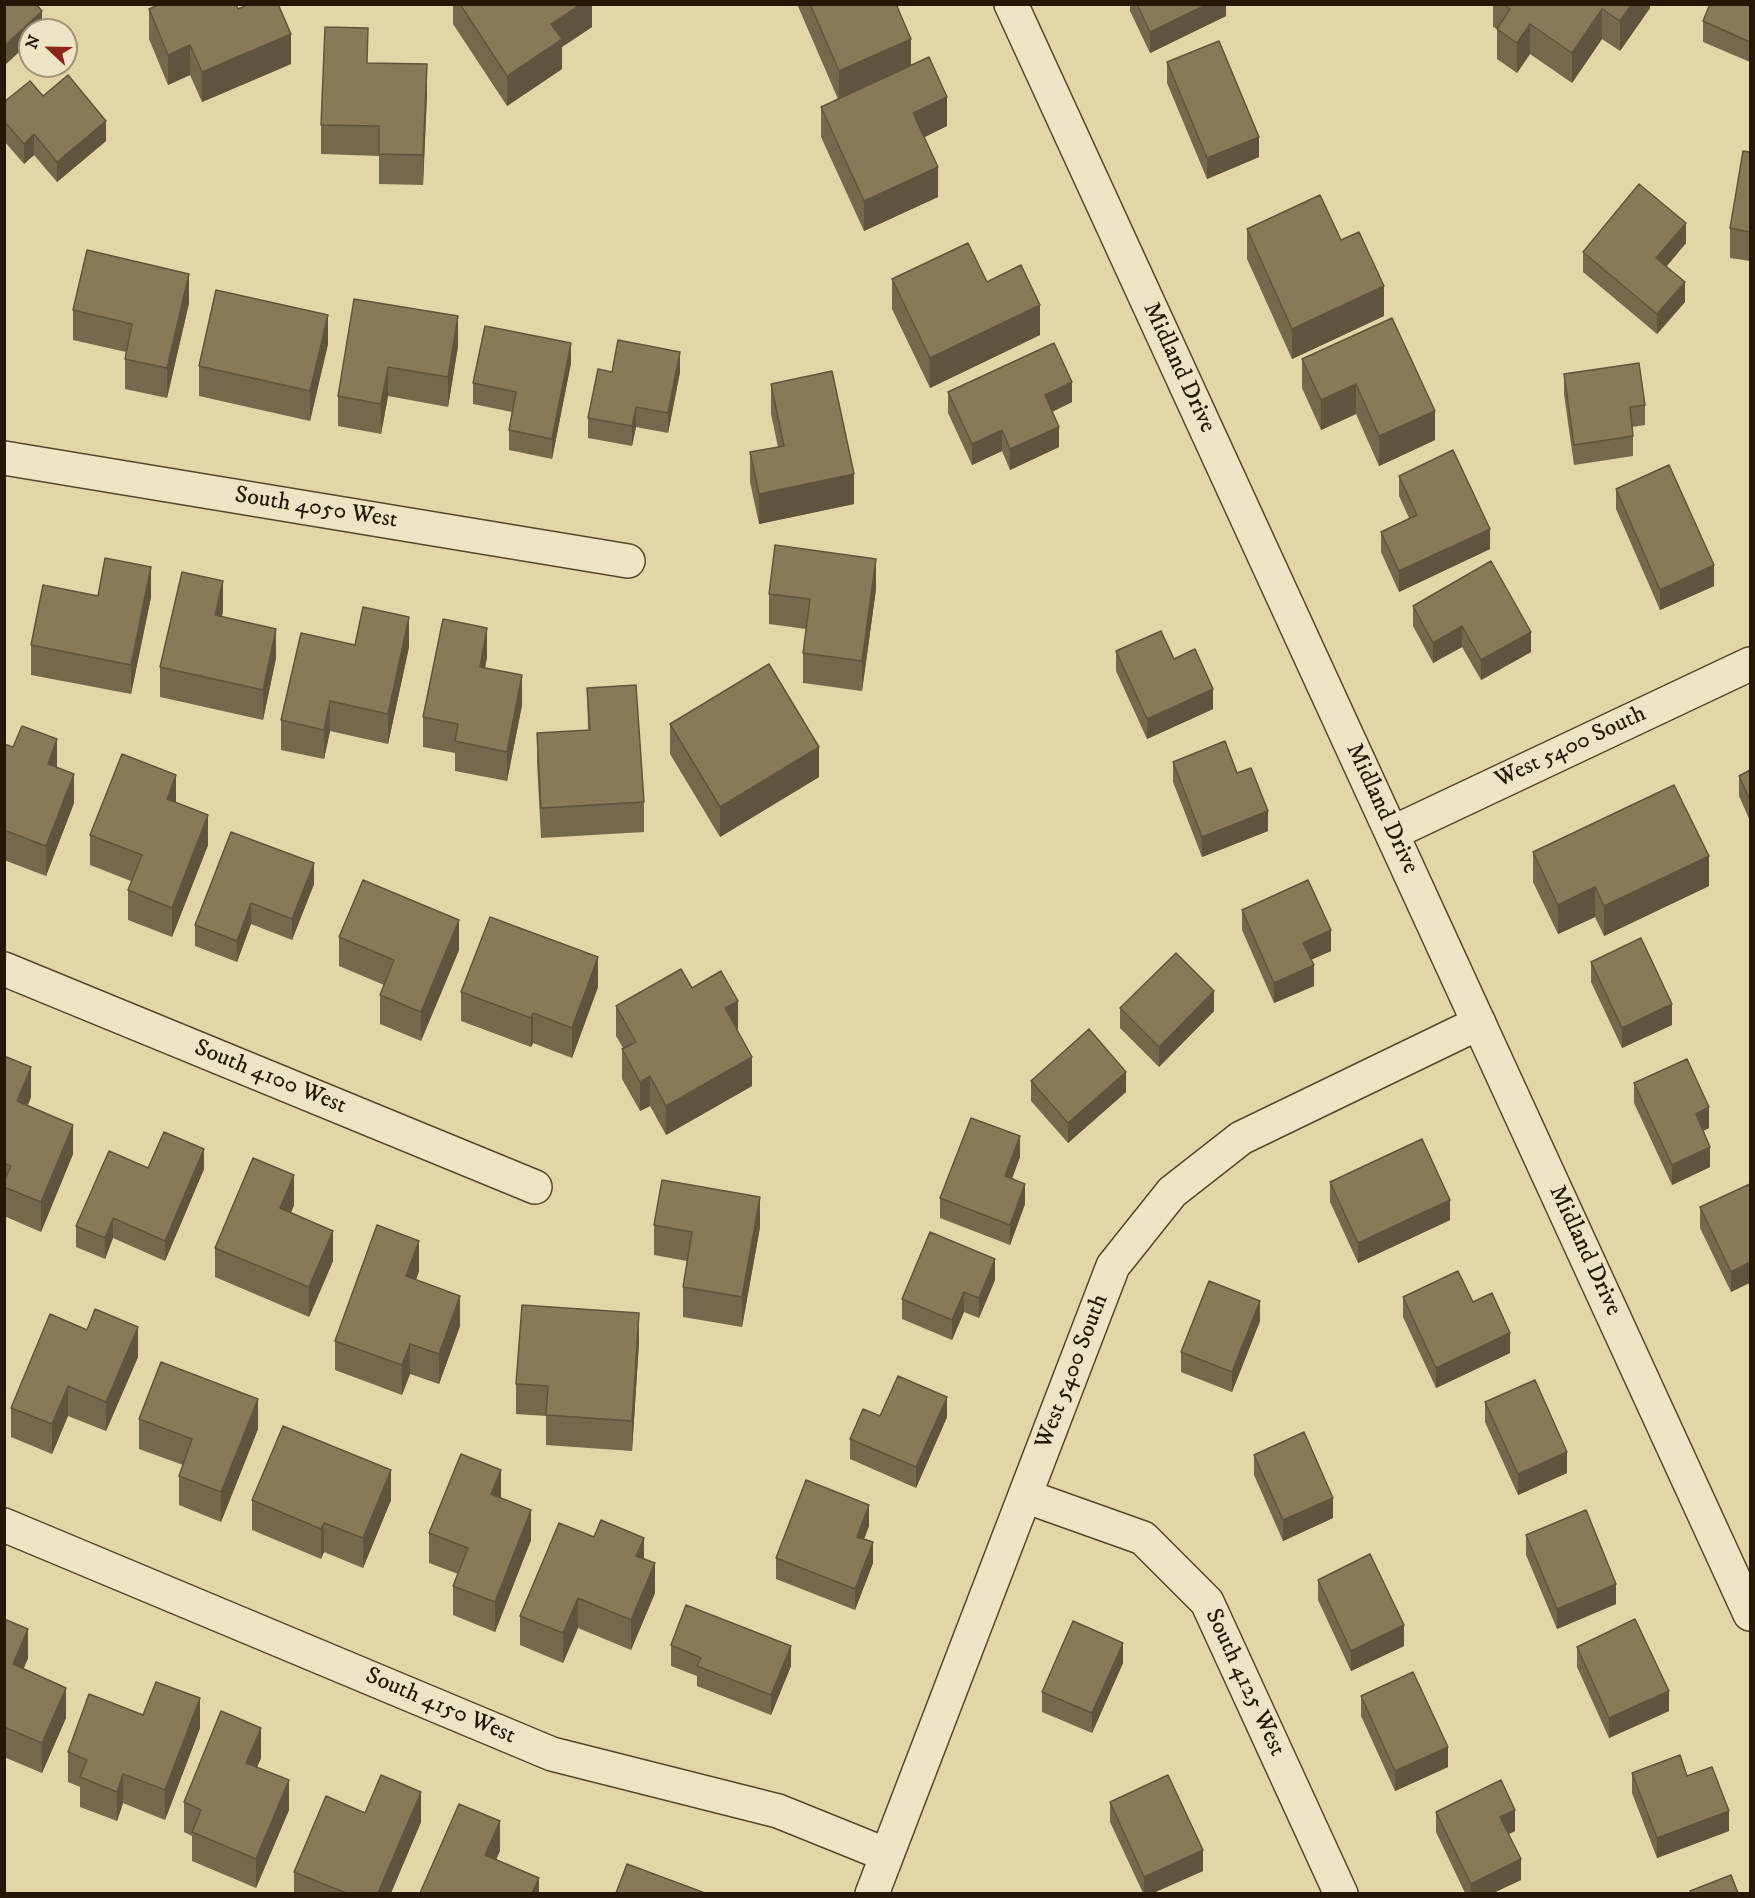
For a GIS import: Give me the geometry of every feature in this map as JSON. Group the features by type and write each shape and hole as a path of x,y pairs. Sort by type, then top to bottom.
{"street":[{"name":"Midland Drive","path":"1011,4 1750,1614"},
{"name":"South 4050 West","path":"4,458 628,561"},
{"name":"West 5400 South","path":"1392,833 1750,664"},
{"name":"South 4100 West","path":"4,969 535,1186"},
{"name":"West 5400 South","path":"872,1893 1113,1266 1172,1192 1241,1138 1479,1023"},
{"name":"South 4125 West","path":"1025,1496 1143,1538 1208,1602 1341,1893"},
{"name":"South 4150 West","path":"4,1525 552,1754 778,1811 887,1855"}],"building":[{"path":"4,4 36,4 42,11 34,18 18,18 18,33 4,46"},
{"path":"160,4 236,4 238,9 249,4 278,4 291,34 202,72 190,45 168,55 149,9"},
{"path":"460,4 581,4 551,24 562,39 507,76"},
{"path":"810,4 896,4 911,39 839,71"},
{"path":"1137,4 1208,4 1150,32"},
{"path":"1504,4 1632,4 1620,21 1602,9 1572,53 1530,24 1517,43 1497,29 1510,9"},
{"path":"1710,4 1750,4 1750,42 1703,21"},
{"path":"325,27 368,28 367,63 427,64 423,155 379,154 379,126 321,125"},
{"path":"1219,41 1259,137 1207,158 1167,62"},
{"path":"929,57 947,97 913,113 938,167 864,201 821,107"},
{"path":"64,78 70,78 106,121 57,162 34,134 24,144 4,121 4,102 30,81 43,96"},
{"path":"1743,151 1750,152 1750,232 1730,228"},
{"path":"1639,184 1686,223 1656,258 1685,282 1657,314 1583,252"},
{"path":"1320,195 1341,240 1359,232 1384,286 1292,329 1247,229"},
{"path":"968,243 987,282 1021,265 1040,305 930,358 892,279"},
{"path":"87,250 189,274 167,368 125,359 132,324 73,310"},
{"path":"216,290 328,315 310,391 199,366"},
{"path":"354,299 458,316 448,377 388,367 381,404 338,396"},
{"path":"1392,318 1435,411 1379,436 1356,384 1321,400 1302,359"},
{"path":"485,326 571,343 552,439 509,430 516,392 473,383"},
{"path":"618,340 680,352 668,413 636,407 632,426 588,418 598,369 612,372"},
{"path":"1054,343 1072,382 1045,395 1059,427 1010,449 1002,430 972,444 948,392"},
{"path":"1639,363 1645,405 1630,407 1633,436 1574,445 1564,374"},
{"path":"832,371 854,474 759,494 750,452 784,446 771,384"},
{"path":"1453,450 1490,529 1399,571 1381,532 1417,515 1399,476"},
{"path":"1669,465 1714,565 1660,590 1616,489"},
{"path":"775,545 876,559 862,661 803,653 810,599 769,594"},
{"path":"105,558 151,567 131,665 31,645 43,585 98,596"},
{"path":"1491,561 1531,632 1481,660 1462,626 1433,643 1413,606"},
{"path":"182,572 223,581 215,615 276,629 263,690 160,667"},
{"path":"363,607 409,617 388,714 330,701 324,730 281,720 301,633 355,645"},
{"path":"443,619 487,628 480,667 522,675 507,752 455,741 458,724 423,717"},
{"path":"1161,631 1174,659 1195,649 1213,689 1147,719 1116,651"},
{"path":"769,664 819,747 720,807 670,724"},
{"path":"636,685 644,802 541,808 537,733 590,730 587,688"},
{"path":"22,726 57,739 48,764 74,774 46,846 4,830 4,744 13,747"},
{"path":"1225,741 1237,773 1251,768 1268,811 1202,837 1173,762"},
{"path":"122,754 176,775 167,799 208,815 172,908 128,890 142,855 90,835"},
{"path":"1750,770 1750,800 1739,776"},
{"path":"1674,785 1709,856 1604,906 1595,887 1558,905 1533,852"},
{"path":"231,832 314,863 292,919 251,903 237,941 195,925"},
{"path":"363,880 459,920 421,1012 380,995 394,960 339,937"},
{"path":"1308,880 1331,930 1303,943 1314,965 1274,983 1242,910"},
{"path":"490,917 598,957 572,1028 533,1013 531,1018 461,992"},
{"path":"1641,938 1672,1004 1622,1028 1591,962"},
{"path":"1176,953 1214,991 1159,1047 1120,1008"},
{"path":"681,969 692,988 721,971 738,1001 725,1008 752,1057 666,1106 650,1076 640,1082 622,1049 636,1042 616,1006"},
{"path":"1089,1029 1126,1072 1068,1123 1031,1081"},
{"path":"4,1056 31,1067 17,1101 73,1125 41,1202 4,1187 4,1181 11,1166 4,1163"},
{"path":"1687,1059 1709,1107 1696,1114 1710,1147 1672,1165 1634,1083"},
{"path":"971,1118 1020,1136 1005,1176 1025,1184 1010,1225 940,1198"},
{"path":"164,1132 204,1149 165,1241 113,1218 105,1238 76,1226 109,1151 148,1168"},
{"path":"1422,1139 1450,1200 1358,1243 1330,1182"},
{"path":"253,1158 294,1175 280,1208 333,1231 309,1287 215,1248"},
{"path":"662,1180 760,1197 742,1297 683,1287 692,1232 654,1225"},
{"path":"1750,1184 1750,1262 1731,1272 1700,1207"},
{"path":"377,1225 419,1241 406,1276 460,1296 439,1354 410,1344 402,1365 335,1341"},
{"path":"930,1232 995,1259 979,1298 964,1292 952,1320 902,1299"},
{"path":"1458,1271 1473,1302 1492,1293 1510,1333 1436,1368 1403,1297"},
{"path":"1209,1281 1260,1301 1232,1372 1181,1352"},
{"path":"522,1305 639,1313 632,1421 546,1415 548,1386 516,1384"},
{"path":"95,1309 138,1327 106,1402 68,1386 52,1424 11,1408 50,1314 87,1330"},
{"path":"161,1362 258,1399 221,1492 179,1476 192,1439 139,1419"},
{"path":"898,1376 947,1397 916,1467 850,1439 863,1409 880,1416"},
{"path":"1535,1380 1567,1452 1518,1474 1485,1402"},
{"path":"283,1426 391,1470 363,1538 324,1523 321,1529 252,1500"},
{"path":"1304,1432 1333,1498 1283,1520 1254,1455"},
{"path":"461,1454 501,1470 491,1494 531,1510 495,1602 453,1586 468,1548 429,1533"},
{"path":"806,1480 869,1505 857,1537 873,1542 855,1589 776,1558"},
{"path":"1586,1510 1616,1584 1557,1609 1526,1535"},
{"path":"601,1520 644,1538 636,1556 655,1563 631,1620 578,1598 563,1633 520,1616 559,1523 594,1537"},
{"path":"1370,1554 1404,1625 1351,1651 1318,1580"},
{"path":"686,1605 791,1646 771,1695 697,1666 701,1658 671,1645"},
{"path":"4,1619 28,1629 13,1664 66,1688 42,1743 4,1727"},
{"path":"1635,1619 1669,1691 1609,1718 1577,1647"},
{"path":"1073,1621 1123,1643 1092,1713 1042,1692"},
{"path":"1413,1672 1448,1747 1395,1771 1361,1696"},
{"path":"156,1682 200,1698 165,1790 123,1774 117,1792 80,1777 87,1760 68,1752 89,1694 143,1715"},
{"path":"221,1711 261,1728 246,1763 289,1780 256,1859 192,1832 201,1810 184,1802"},
{"path":"1680,1755 1687,1776 1712,1767 1729,1811 1657,1838 1632,1773"},
{"path":"381,1775 421,1792 378,1893 346,1893 294,1872 326,1796 365,1813"},
{"path":"1168,1775 1203,1850 1144,1877 1110,1802"},
{"path":"1501,1780 1515,1810 1500,1817 1521,1859 1471,1884 1436,1812"},
{"path":"459,1804 500,1821 485,1855 539,1878 532,1893 420,1893"},
{"path":"627,1864 705,1893 616,1893"},
{"path":"1731,1875 1738,1893 1691,1893 1690,1891"}]}
